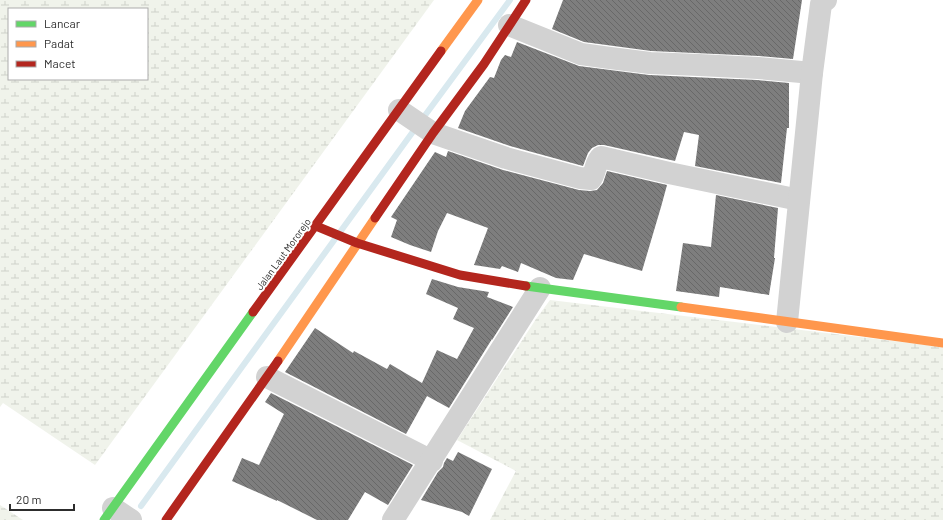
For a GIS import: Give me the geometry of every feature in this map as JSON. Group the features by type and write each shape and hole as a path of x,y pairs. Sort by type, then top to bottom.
{"street":[{"name":"Jalan Laut Mororejo","path":"109,514 316,226 402,113 478,0"},
{"path":"166,520 267,377 355,242 430,131 484,64 526,0"},
{"path":"787,322 812,73 821,4 826,0"},
{"path":"509,25 581,54 650,63 751,68 812,73"},
{"path":"402,113 430,131 506,158 580,178 591,179 594,175 598,159 601,157 668,173 799,200"},
{"path":"316,226 355,242 460,275 540,288 943,343"},
{"path":"393,520 432,461 540,288"},
{"path":"267,377 432,461"},
{"path":"109,514 131,520"}],"green space":[{"path":"0,0 434,0 95,465 3,403 0,407"},
{"path":"550,300 943,347 943,520 490,520 516,471 457,440"},
{"path":"0,505 23,520 0,520"}],"building":[{"path":"563,0 802,0 793,59 651,51 584,42 552,29"},
{"path":"517,42 579,66 649,75 789,83 789,128 787,128 781,183 695,166 699,135 684,132 675,161 604,145 598,145 592,148 588,153 583,166 510,146 458,128 465,111 490,77 494,78 501,60 505,55 511,57"},
{"path":"448,151 503,170 579,190 597,190 603,183 607,171 667,185 642,271 584,254 573,280 556,278 521,263 518,272 502,266 500,269 474,265 488,228 447,213 438,231 431,252 391,237 397,220 391,217 435,152 446,157"},
{"path":"716,195 778,208 775,258 769,295 720,287 719,297 676,291 683,243 711,247"},
{"path":"432,279 458,287 489,292 487,297 513,307 449,408 427,396 406,434 285,372 315,328 353,353 354,351 387,369 390,364 422,383 437,350 457,359 474,328 453,319 458,308 426,294"},
{"path":"271,393 413,465 388,505 365,492 348,520 317,520 277,500 232,481 242,458 259,465 284,414 265,402"},
{"path":"458,452 492,469 469,516 462,512 421,500 438,472 443,467 447,458 453,461"}],"waterway":[{"path":"141,506 510,0"}],"traffic: fast":[{"path":"526,286 681,307"},
{"path":"104,520 253,312"}],"traffic: slow":[{"path":"441,51 478,0"},
{"path":"278,361 375,218"},
{"path":"681,307 943,343"}],"traffic: jam":[{"path":"375,218 433,133 484,64 526,0"},
{"path":"253,312 441,51"},
{"path":"316,226 357,243 460,275 526,286"},
{"path":"166,520 278,361"}]}
